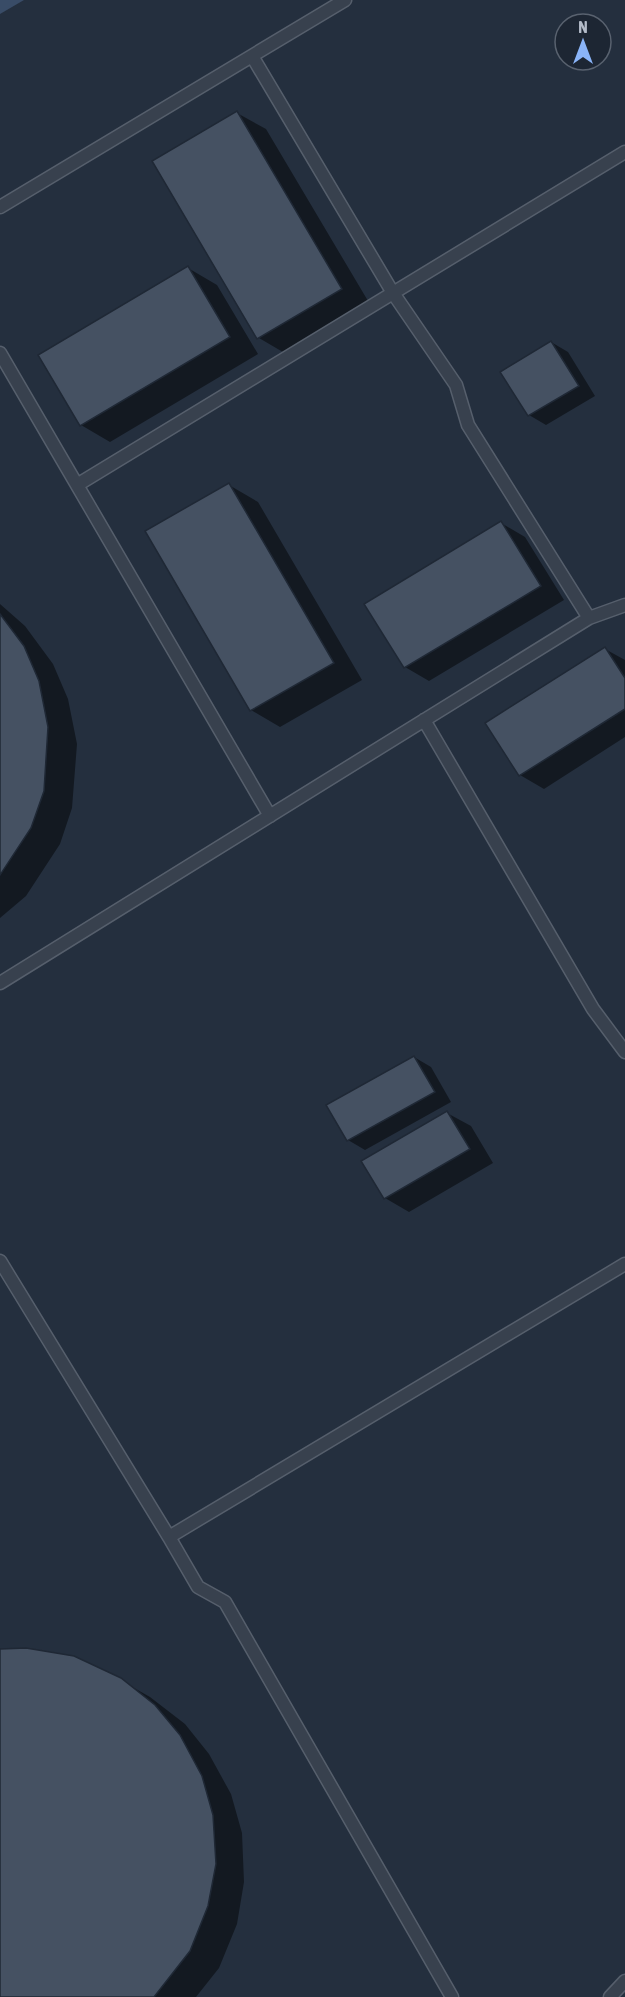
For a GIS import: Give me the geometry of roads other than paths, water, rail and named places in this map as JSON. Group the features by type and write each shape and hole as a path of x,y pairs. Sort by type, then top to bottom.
{"lane":[{"path":"0,207 345,0"},
{"path":"252,56 393,293 456,385 468,425 589,618"},
{"path":"77,484 625,152"},
{"path":"0,353 270,816"},
{"path":"0,983 589,618 625,605"},
{"path":"424,720 593,1009 625,1052"},
{"path":"0,1261 198,1587 225,1602 452,1997"},
{"path":"169,1538 625,1264"},
{"path":"610,1997 625,1981"}],"water":[{"path":"0,0 24,0 0,14"}]}
